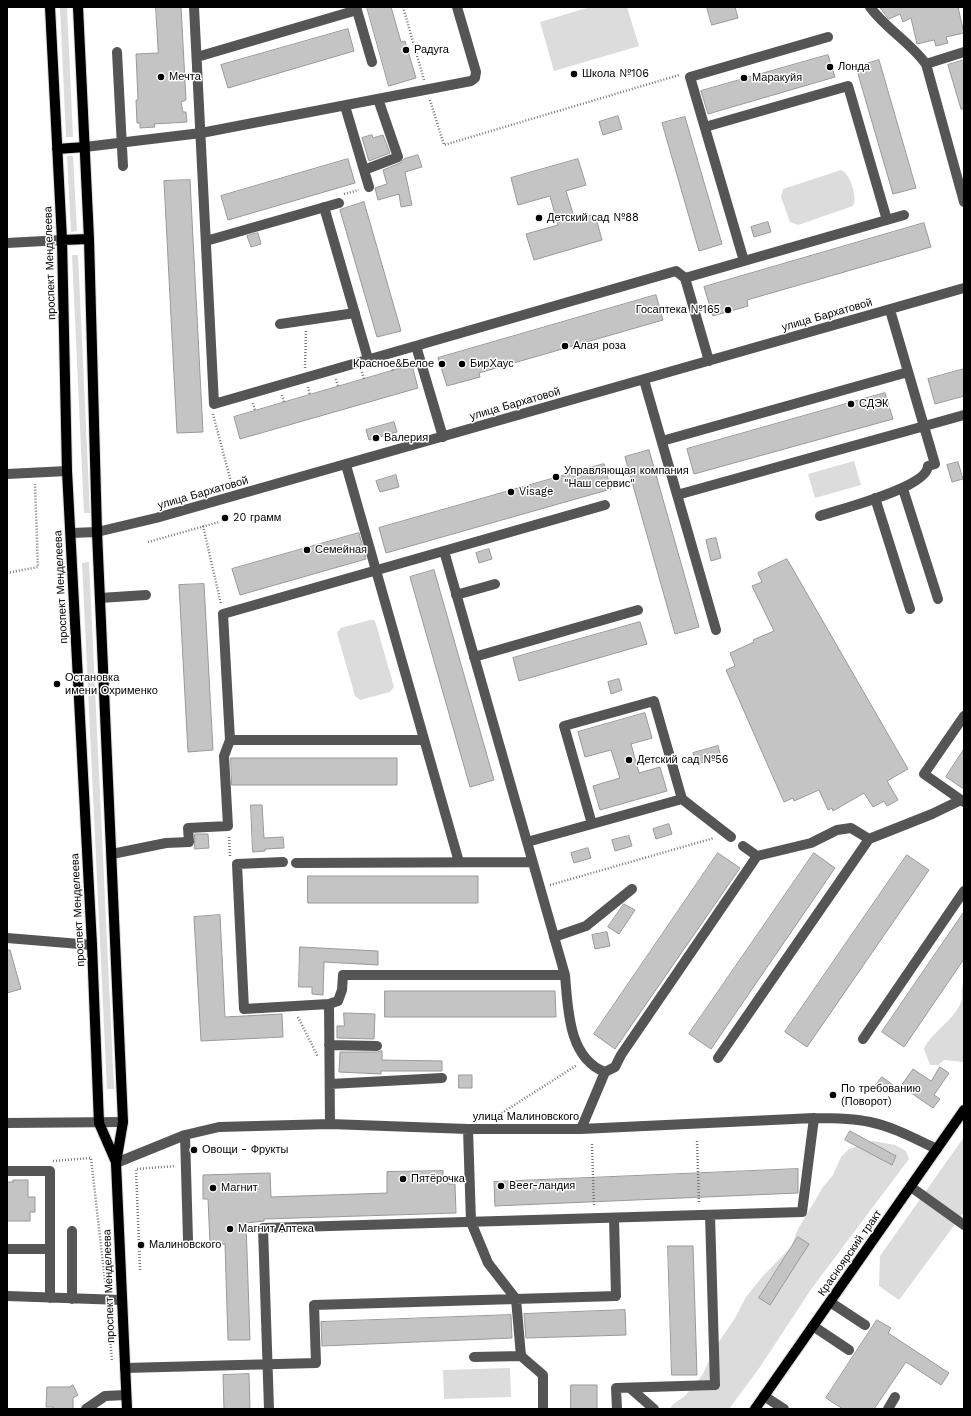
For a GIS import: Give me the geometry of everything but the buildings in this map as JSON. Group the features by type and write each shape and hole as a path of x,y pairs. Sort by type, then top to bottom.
{"main road":[{"name":"проспект Менделеева","path":"50,7 62,240 67,471 92,945 99,1123 116,1163"},
{"name":"проспект Менделеева","path":"78,7 89,239 100,598 123,1122 116,1163 127,1409"},
{"path":"57,149 85,147"},
{"path":"62,240 89,239"},
{"name":"Красноярский тракт","path":"755,1409 964,1110"}],"street":[{"path":"194,7 214,404 676,271 685,278 709,361"},
{"path":"85,147 201,133 468,82 476,78 476,72 457,7"},
{"path":"870,7 877,16 919,54 926,64 964,202"},
{"path":"197,56 357,9 372,62"},
{"path":"744,262 690,77 828,37"},
{"path":"117,52 123,166"},
{"path":"926,64 964,52"},
{"path":"705,127 848,86 887,220"},
{"path":"364,170 398,157 378,99"},
{"path":"345,106 369,187"},
{"path":"206,241 339,203"},
{"path":"324,207 368,359"},
{"path":"685,278 904,215"},
{"path":"7,243 62,240"},
{"name":"улица Бархатовой","path":"70,533 98,532 156,518 964,288"},
{"path":"820,516 903,489 925,474 928,471 928,466 935,464 890,310"},
{"path":"280,324 355,313"},
{"path":"416,346 443,437"},
{"path":"662,441 908,372"},
{"path":"644,380 716,630"},
{"path":"677,495 964,415"},
{"path":"346,465 459,862"},
{"path":"7,474 67,471"},
{"path":"903,489 938,599"},
{"path":"875,498 910,609"},
{"path":"112,854 166,843 189,842 188,828 228,826 224,756 230,740 223,614 605,505"},
{"path":"444,551 565,975 569,1019 576,1043 586,1059 597,1069 605,1072"},
{"path":"456,595 495,584"},
{"path":"100,598 146,595"},
{"path":"474,657 638,610"},
{"path":"592,824 564,726 654,701 682,798 729,836"},
{"path":"962,801 924,774 964,716"},
{"path":"230,740 424,740"},
{"path":"527,842 682,798"},
{"path":"718,1058 869,839 962,801"},
{"path":"581,1129 605,1072 615,1067 757,856 811,843 837,830 851,828 869,839"},
{"path":"743,846 757,856"},
{"path":"283,862 237,864 244,1009 330,1004 338,1001 342,990 344,975 565,975"},
{"path":"296,863 532,862"},
{"path":"554,936 586,926 632,889"},
{"path":"863,1039 964,891"},
{"path":"7,938 92,945"},
{"path":"330,1004 330,1124"},
{"path":"329,1045 377,1046"},
{"path":"330,1084 442,1078"},
{"path":"269,1409 263,1228 802,1212 814,1118"},
{"name":"улица Малиновского","path":"116,1163 185,1135 219,1127 330,1124 468,1129 581,1129 814,1118 844,1118 871,1122 906,1134 936,1150"},
{"path":"7,1123 123,1122"},
{"path":"468,1129 471,1222 488,1263 516,1299 521,1356"},
{"path":"185,1135 188,1240"},
{"path":"7,1171 50,1171 50,1298"},
{"path":"910,1187 964,1225"},
{"path":"617,1409 616,1388 715,1385 705,1215"},
{"path":"125,1368 316,1362 314,1304 616,1296 614,1218"},
{"path":"72,1231 72,1298"},
{"path":"7,1249 50,1249"},
{"path":"7,1296 122,1300"},
{"path":"830,1302 865,1325"},
{"path":"813,1326 849,1350"},
{"path":"474,1357 521,1356 543,1375 543,1409"},
{"path":"630,1388 654,1409"},
{"path":"86,1409 105,1396 126,1395"},
{"path":"764,1396 784,1409"},
{"path":"888,1409 895,1397"}],"path":[{"path":"403,7 444,145 689,72 690,77"},
{"path":"305,378 306,321"},
{"path":"211,408 231,482"},
{"path":"7,573 38,567 34,473"},
{"path":"148,542 219,522"},
{"path":"203,526 223,614"},
{"path":"228,826 230,857"},
{"path":"540,888 729,836"},
{"path":"494,1119 586,1059"},
{"path":"697,1141 705,1215"},
{"path":"592,1144 595,1218"},
{"path":"50,1171 53,1160 91,1158 113,1366"},
{"path":"140,1270 136,1169 186,1165"}],"shaded area":[{"path":"60,7 67,7 73,137 66,137"},
{"path":"590,7 627,7 639,46 554,71 540,22"},
{"path":"67,156 73,156 77,231 71,232"},
{"path":"841,170 850,181 854,192 853,206 798,225 790,222 781,197 783,189"},
{"path":"72,255 78,255 90,513 84,513"},
{"path":"854,461 861,485 815,498 808,474"},
{"path":"89,562 114,1089 107,1089 82,563"},
{"path":"374,620 376,624 394,687 390,692 360,700 355,696 337,633 341,628"},
{"path":"964,981 964,1062 944,1060 938,1065 930,1065 924,1049 927,1043 957,1009 961,1002 962,986"},
{"path":"964,1137 964,1212 899,1300 879,1286 880,1256"},
{"path":"873,1141 895,1145 906,1151 909,1159 812,1288 760,1367 729,1409 670,1409 672,1405 685,1396 703,1374 714,1349 735,1318 746,1297 763,1276 791,1247 798,1229 823,1187 833,1175 841,1157 849,1149"},
{"path":"510,1368 511,1397 444,1399 443,1370"}],"place":[{"name":"Радуга","path":"406,50"},
{"name":"Лонда","path":"830,67"},
{"name":"Школа №106","path":"574,74"},
{"name":"Мечта","path":"161,77"},
{"name":"Маракуйя","path":"744,78"},
{"name":"Детский сад №88","path":"539,218"},
{"name":"Госаптека №165","path":"728,310"},
{"name":"Алая роза","path":"565,346"},
{"name":"Красное&Белое","path":"442,364"},
{"name":"БирХаус","path":"462,364"},
{"name":"СДЭК","path":"851,404"},
{"name":"Валерия","path":"376,438"},
{"name":"Управляющая компания \"Наш сервис\"","path":"556,477"},
{"name":"Visage","path":"511,492"},
{"name":"20 грамм","path":"225,518"},
{"name":"Семейная","path":"307,550"},
{"name":"Остановка имени Охрименко","path":"57,684"},
{"name":"Детский сад №56","path":"629,760"},
{"name":"По требованию (Поворот)","path":"833,1095"},
{"name":"Овощи - Фрукты","path":"194,1150"},
{"name":"Пятёрочка","path":"403,1179"},
{"name":"Beer-ландия","path":"501,1186"},
{"name":"Магнит","path":"213,1188"},
{"name":"Магнит Аптека","path":"230,1229"},
{"name":"Малиновского","path":"141,1245"}]}
